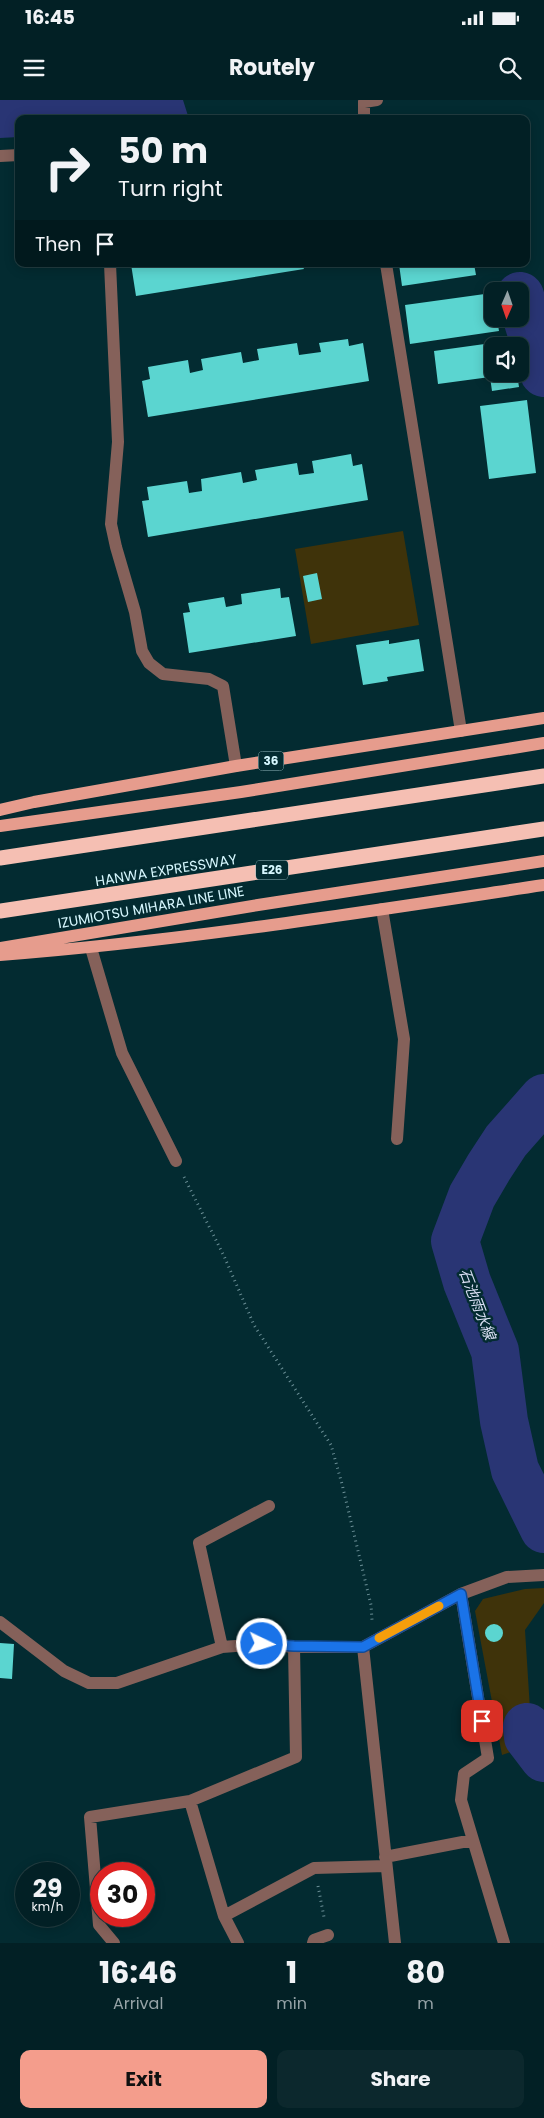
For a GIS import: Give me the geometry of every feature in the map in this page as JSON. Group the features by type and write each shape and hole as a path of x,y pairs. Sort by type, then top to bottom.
{"highway":[{"path":"0,858 544,776"},
{"name":"HANWA EXPRESSWAY","path":"0,911 544,829"}],"main road":[{"name":"36","path":"0,810 34,802 236,766 544,718"},
{"name":"36","path":"0,826 241,792 544,744"},
{"name":"IZUMIOTSU MIHARA LINE LINE","path":"0,948 258,904 544,861"},
{"path":"0,955 91,948 259,928 544,885"}],"street":[{"path":"364,115 364,101 377,100"},
{"path":"0,156 15,155"},
{"path":"110,267 118,442 111,524 135,612 142,651 149,663 163,674 209,679 224,686 236,766"},
{"path":"386,267 461,731"},
{"path":"382,909 404,1040 397,1139"},
{"path":"91,948 122,1053 176,1161"},
{"path":"222,1647 199,1543 269,1506"},
{"path":"0,1622 64,1671 88,1683 117,1683 222,1647 262,1644 294,1646 368,1644 461,1594 507,1577 544,1575"},
{"path":"461,1594 488,1758 464,1774 461,1800 504,1943"},
{"path":"368,1644 386,1861 395,1943"},
{"path":"114,1943 99,1925 90,1817 190,1801 296,1757 294,1646"},
{"path":"190,1801 224,1916 238,1943"},
{"path":"224,1916 314,1868 386,1861 474,1840"},
{"path":"313,1943 314,1940 328,1935"}],"path":[{"path":"176,1161 224,1256 254,1325 331,1445 371,1605 368,1644"},
{"path":"314,1868 328,1935"}],"shaded area":[{"path":"403,531 419,625 311,644 295,549"},
{"path":"544,1588 544,1603 525,1630 531,1725 518,1727 519,1749 502,1755 475,1611 483,1599 525,1589"}],"water":[{"path":"0,100 183,100 188,115 15,115 15,137 0,138"}],"building":[{"path":"131,267 303,267 304,269 136,296"},
{"path":"399,267 475,267 476,275 402,286"},
{"path":"484,294 484,328 498,328 499,331 410,344 405,305"},
{"path":"348,339 349,346 363,343 369,381 148,417 142,381 150,379 148,367 188,360 190,373 203,370 201,359 241,352 243,363 259,360 257,349 297,343 299,355 321,352 319,343"},
{"path":"484,344 484,378 438,384 434,351"},
{"path":"491,382 518,382 519,387 492,391"},
{"path":"527,400 536,473 489,479 480,406"},
{"path":"351,454 353,466 362,464 368,500 148,537 142,501 149,500 147,487 187,481 189,493 202,491 201,479 241,472 243,483 257,480 255,470 297,463 299,475 314,473 312,461"},
{"path":"317,573 322,599 308,602 303,576"},
{"path":"280,588 281,598 289,597 296,636 189,653 183,613 190,612 188,603 224,597 226,607 242,604 241,594"},
{"path":"419,639 424,671 387,677 388,681 363,685 356,645 389,640 389,644"},
{"path":"494,1624 500,1627 503,1633 500,1639 494,1642 488,1639 485,1633 488,1627"},
{"path":"0,1643 14,1644 12,1679 0,1678"}],"waterway":[{"name":"石池雨水線","path":"529,325 544,373"},
{"name":"石池雨水線","path":"544,1098 506,1141 489,1167 472,1196 455,1241 467,1282 495,1351 504,1421 515,1470 544,1529"},
{"name":"石池雨水線","path":"527,1727 528,1737 544,1758"}],"slow traffic":[{"path":"379,1638 439,1606"}],"route":[{"path":"262,1644 363,1647 461,1594 482,1721"}]}
